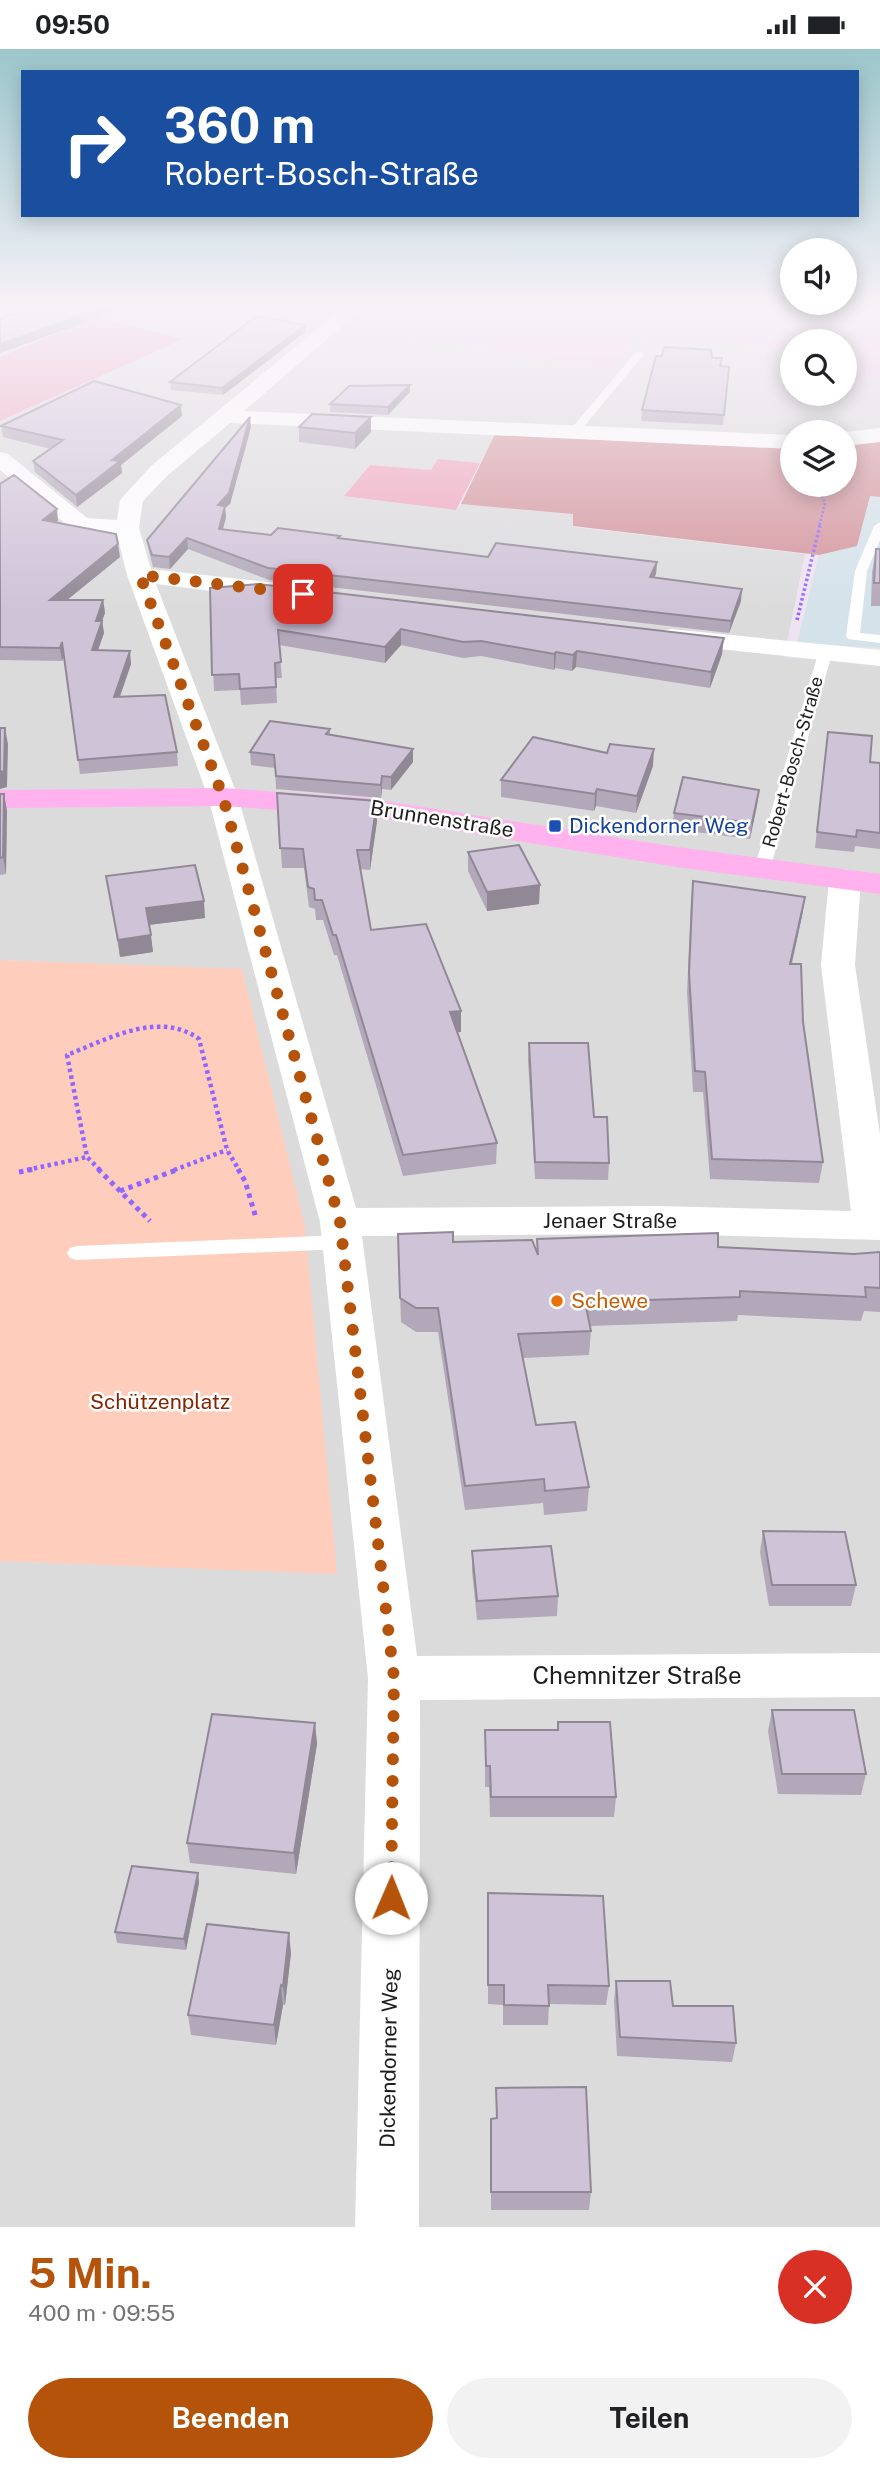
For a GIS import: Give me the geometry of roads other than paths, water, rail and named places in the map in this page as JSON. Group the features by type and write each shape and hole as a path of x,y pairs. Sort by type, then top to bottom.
{"street":[{"path":"0,459 81,525 127,528 132,500 159,471 233,408"},
{"path":"223,416 780,441"},
{"path":"857,438 880,435"},
{"name":"Dickendorner Weg","path":"127,528 140,575 223,797 341,1232 394,1678 387,2227"},
{"path":"140,575 306,595"},
{"name":"Robert-Bosch-Straße","path":"652,635 880,658"},
{"name":"Brunnenstraße","path":"0,799 223,797 365,807 762,869 880,884"},
{"path":"845,879 838,965 877,1226"},
{"name":"Jenaer Straße","path":"341,1232 658,1220 877,1226"},
{"name":"Chemnitzer Straße","path":"394,1678 880,1675"}],"lane":[{"path":"573,433 594,408"},
{"path":"880,526 861,571 853,636 880,639"},
{"name":"Robert-Bosch-Straße","path":"762,869 825,654"},
{"path":"76,1253 264,1245 341,1232"}],"place":[{"name":"Dickendorner Weg","path":"555,826"},
{"name":"Schewe","path":"557,1301"}],"park label":[{"name":"Schützenplatz","path":"160,1402"}]}
